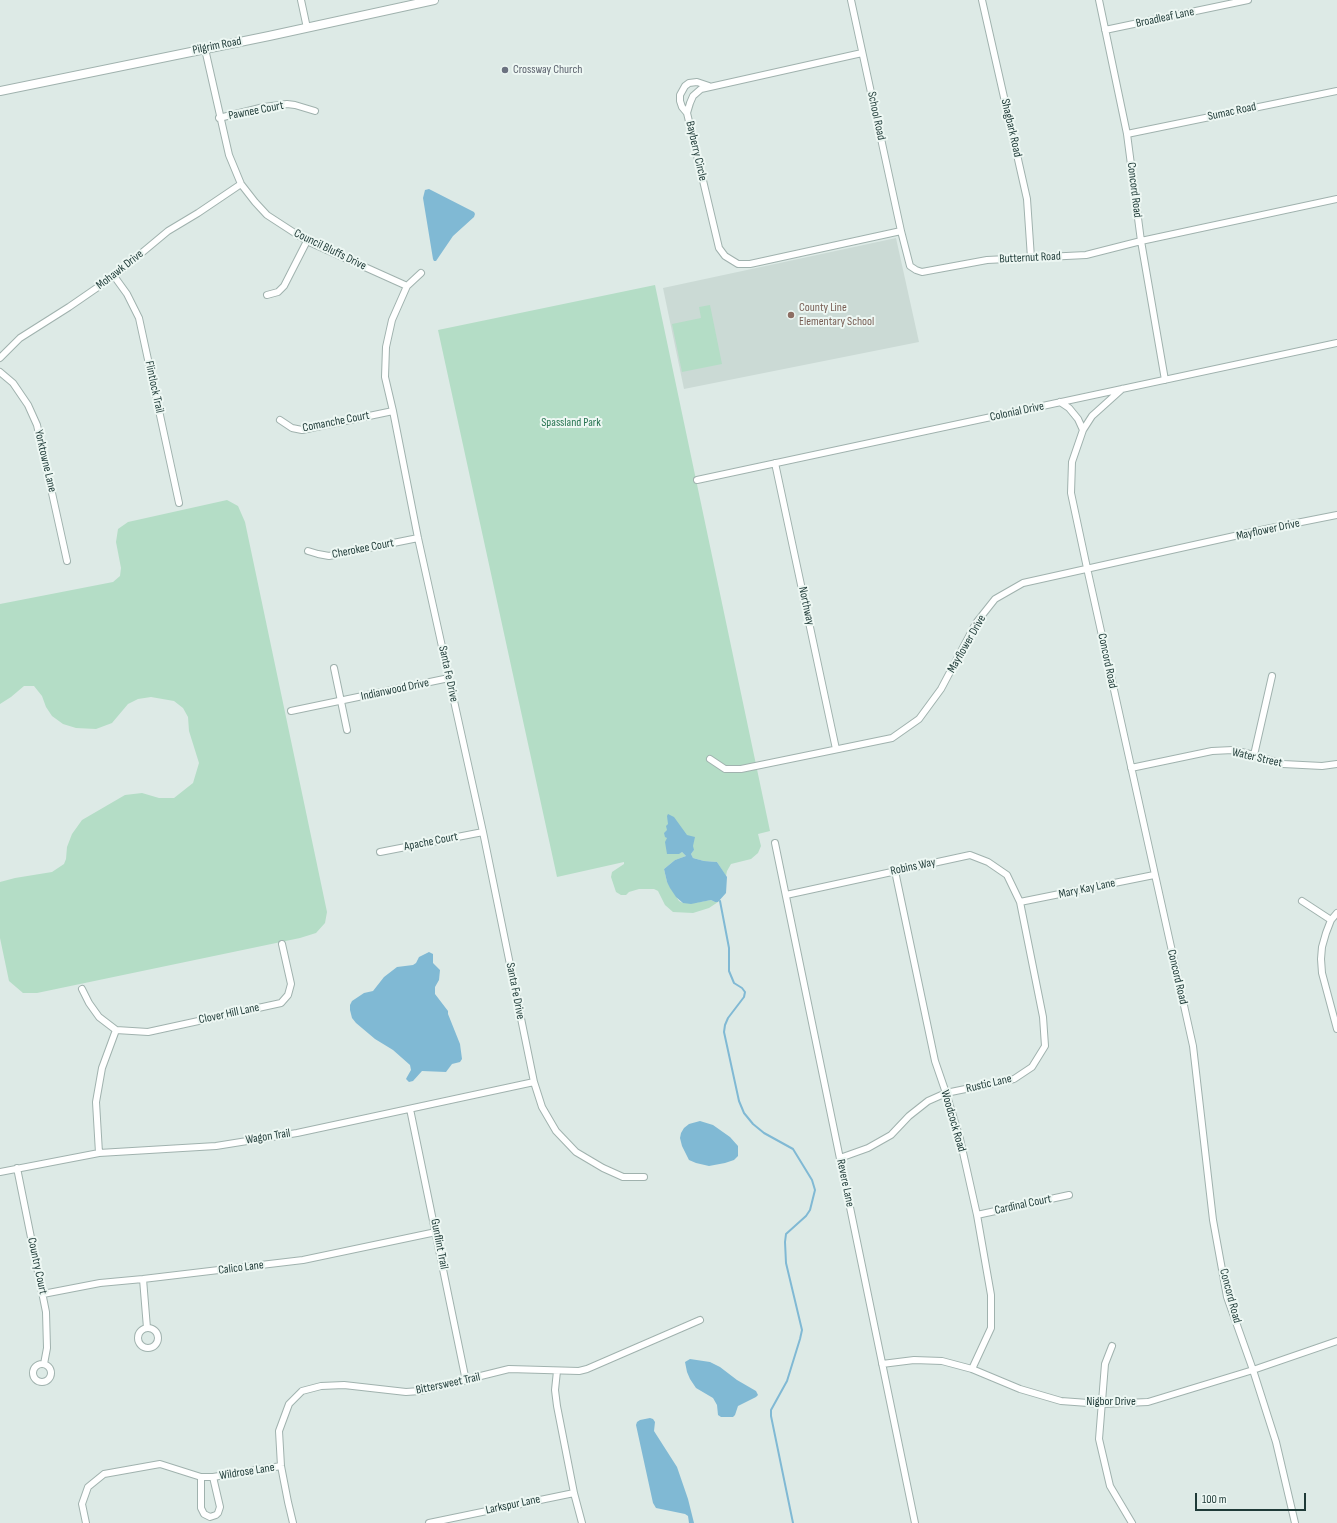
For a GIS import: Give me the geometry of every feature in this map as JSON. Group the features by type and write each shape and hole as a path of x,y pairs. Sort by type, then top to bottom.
{"street":[{"path":"300,0 306,28"},
{"name":"Pilgrim Road","path":"0,91 434,0"},
{"name":"School Road","path":"852,0 862,53 901,231"},
{"name":"Shagbark Road","path":"982,0 1027,199 1031,258"},
{"name":"Concord Road","path":"1099,0 1127,134 1141,241 1165,380"},
{"name":"Broadleaf Lane","path":"1105,30 1248,0"},
{"name":"Council Bluffs Drive","path":"205,49 219,118 229,155 241,184 268,215 307,241 407,286"},
{"name":"Bayberry Circle","path":"862,53 701,89 693,96 688,113 719,248 725,256 738,264 750,264 901,231"},
{"path":"688,113 682,107 680,101 680,95 685,86 689,83 697,82 710,86"},
{"name":"Sumac Road","path":"1127,134 1337,91"},
{"name":"Pawnee Court","path":"219,118 264,107 287,104 295,104 315,111"},
{"name":"Mohawk Drive","path":"0,358 20,338 114,276 168,231 241,184"},
{"name":"Butternut Road","path":"901,231 910,266 922,272 987,260 1086,255 1141,241 1337,199"},
{"path":"267,295 278,292 287,282 307,241"},
{"name":"Santa Fe Drive","path":"421,273 407,286 392,320 386,347 385,377 394,411 418,538 483,832 534,1082 542,1107 556,1131 576,1152 603,1168 623,1177 644,1177"},
{"name":"Flintlock Trail","path":"114,276 127,294 139,318 179,503"},
{"name":"Colonial Drive","path":"697,480 1337,343"},
{"name":"Yorktowne Lane","path":"0,372 13,383 28,405 37,425 67,561"},
{"name":"Concord Road","path":"1122,389 1092,416 1083,430 1072,462 1072,493 1086,568 1193,1046 1212,1220 1227,1297 1253,1370 1276,1442 1295,1523"},
{"path":"1060,402 1069,408 1078,419 1083,430"},
{"name":"Comanche Court","path":"280,420 292,428 302,430 394,411"},
{"name":"Northway","path":"775,463 836,750"},
{"name":"Mayflower Drive","path":"710,759 725,769 735,770 892,738 919,719 942,689 976,623 995,599 1023,583 1266,529 1337,516"},
{"name":"Cherokee Court","path":"308,551 329,556 418,538"},
{"path":"334,668 347,730"},
{"path":"1254,755 1272,676"},
{"name":"Indianwood Drive","path":"291,711 450,678"},
{"name":"Water Street","path":"1131,768 1212,751 1233,750 1283,764 1322,766 1337,764"},
{"name":"Apache Court","path":"380,852 483,832"},
{"name":"Revere Lane","path":"775,843 915,1523"},
{"name":"Robins Way","path":"786,895 970,855 988,862 1007,875 1020,902"},
{"name":"Woodcock Road","path":"895,871 935,1061 960,1139 977,1215 992,1295 991,1328 972,1369"},
{"name":"Mary Kay Lane","path":"1020,902 1154,875"},
{"path":"1302,900 1331,920"},
{"name":"Rustic Lane","path":"840,1158 868,1148 891,1135 909,1116 928,1101 946,1094 1014,1079 1032,1067 1045,1046 1043,1017 1020,902"},
{"path":"1337,914 1331,920 1322,947 1321,959 1322,973 1337,1029"},
{"name":"Clover Hill Lane","path":"116,1030 148,1032 281,1003 288,995 291,984 282,944"},
{"path":"82,989 89,1003 100,1018 116,1030 102,1068 96,1102 99,1153"},
{"name":"Wagon Trail","path":"0,1172 99,1153 216,1146 297,1133 534,1082"},
{"name":"Gunflint Trail","path":"410,1109 466,1380"},
{"name":"Country Court","path":"18,1168 43,1294 47,1330 47,1348 44,1364"},
{"name":"Cardinal Court","path":"977,1215 1069,1195"},
{"name":"Calico Lane","path":"43,1294 100,1283 303,1260 436,1232"},
{"path":"143,1279 146,1328"},
{"name":"Bittersweet Trail","path":"293,1523 282,1466 279,1431 289,1404 302,1391 321,1386 344,1385 384,1390 420,1391 509,1370 579,1371 587,1369 700,1320"},
{"name":"Nigbor Drive","path":"882,1364 914,1360 942,1360 972,1369 1020,1389 1061,1401 1102,1404 1148,1402 1253,1370 1337,1341"},
{"path":"1112,1346 1104,1364 1099,1439 1110,1486 1132,1523"},
{"path":"557,1371 555,1390 557,1406 574,1493 582,1523"},
{"name":"Wildrose Lane","path":"86,1523 82,1504 88,1487 104,1474 160,1464 201,1477 213,1477 282,1466"},
{"name":"Wildrose Lane","path":"201,1477 201,1508 204,1514 213,1516 218,1513 220,1506 213,1477"},
{"name":"Larkspur Lane","path":"429,1523 457,1520 574,1493"}],"shaded area":[{"name":"County Line Elementary School","path":"896,238 919,342 684,389 663,288"}],"green space":[{"name":"Spassland Park","path":"655,285 770,831 758,834 761,846 758,853 751,859 731,864 726,876 717,862 693,858 691,854 694,850 668,854 677,854 682,852 686,856 675,860 664,869 667,882 679,901 683,903 711,900 718,902 709,908 693,913 673,912 665,905 658,891 654,889 639,889 629,892 626,895 621,895 616,892 611,877 612,872 624,864 624,862 557,877 438,330"},
{"path":"710,305 722,364 682,372 672,324 701,318 699,307"},
{"path":"227,500 238,506 245,522 327,912 325,923 316,933 300,938 37,993 23,993 9,981 0,938 0,882 52,872 64,864 67,847 72,834 82,820 125,795 142,793 159,798 174,798 193,783 199,763 189,731 188,717 183,708 174,701 151,697 138,699 128,704 112,723 96,729 76,728 63,724 52,716 46,707 42,696 34,686 24,686 0,704 0,604 113,582 120,576 121,568 116,542 118,529 128,522"}],"water":[{"path":"429,189 474,212 475,214 474,217 453,236 436,261 433,259 423,198 425,190"},
{"path":"668,814 674,817 687,835 695,837 693,846 694,850 691,854 693,858 717,862 727,877 726,893 718,902 711,900 691,904 683,903 676,897 670,888 664,869 675,860 686,856 682,852 679,854 667,854 665,842 667,838 665,837 664,833 667,830 666,826 668,824"},
{"path":"429,952 433,954 433,963 440,970 439,980 435,987 435,994 448,1011 460,1044 462,1059 460,1062 452,1064 446,1072 422,1071 413,1081 409,1082 406,1079 411,1070 410,1065 393,1050 375,1039 356,1023 352,1018 350,1005 352,1001 364,993 373,991 384,977 397,967 413,965 419,957"},
{"path":"700,1121 713,1125 730,1137 738,1146 738,1156 734,1160 709,1166 689,1160 682,1146 680,1138 681,1133 689,1124"},
{"path":"690,1359 710,1362 720,1367 737,1380 756,1391 758,1395 738,1406 733,1417 721,1417 718,1415 717,1405 713,1398 696,1388 690,1379 685,1362"},
{"path":"650,1418 655,1422 654,1431 677,1467 688,1499 694,1523 689,1523 688,1516 685,1514 656,1508 653,1503 636,1425 640,1420"}],"waterway":[{"path":"720,901 729,948 729,971 734,983 745,992 744,997 728,1018 724,1032 739,1101 744,1113 753,1124 764,1133 793,1149 812,1180 815,1190 810,1210 806,1216 786,1234 786,1263 802,1330 787,1381 771,1410 793,1523"}],"place":[{"name":"Crossway Church","path":"505,70"},
{"name":"County Line Elementary School","path":"791,315"}]}
